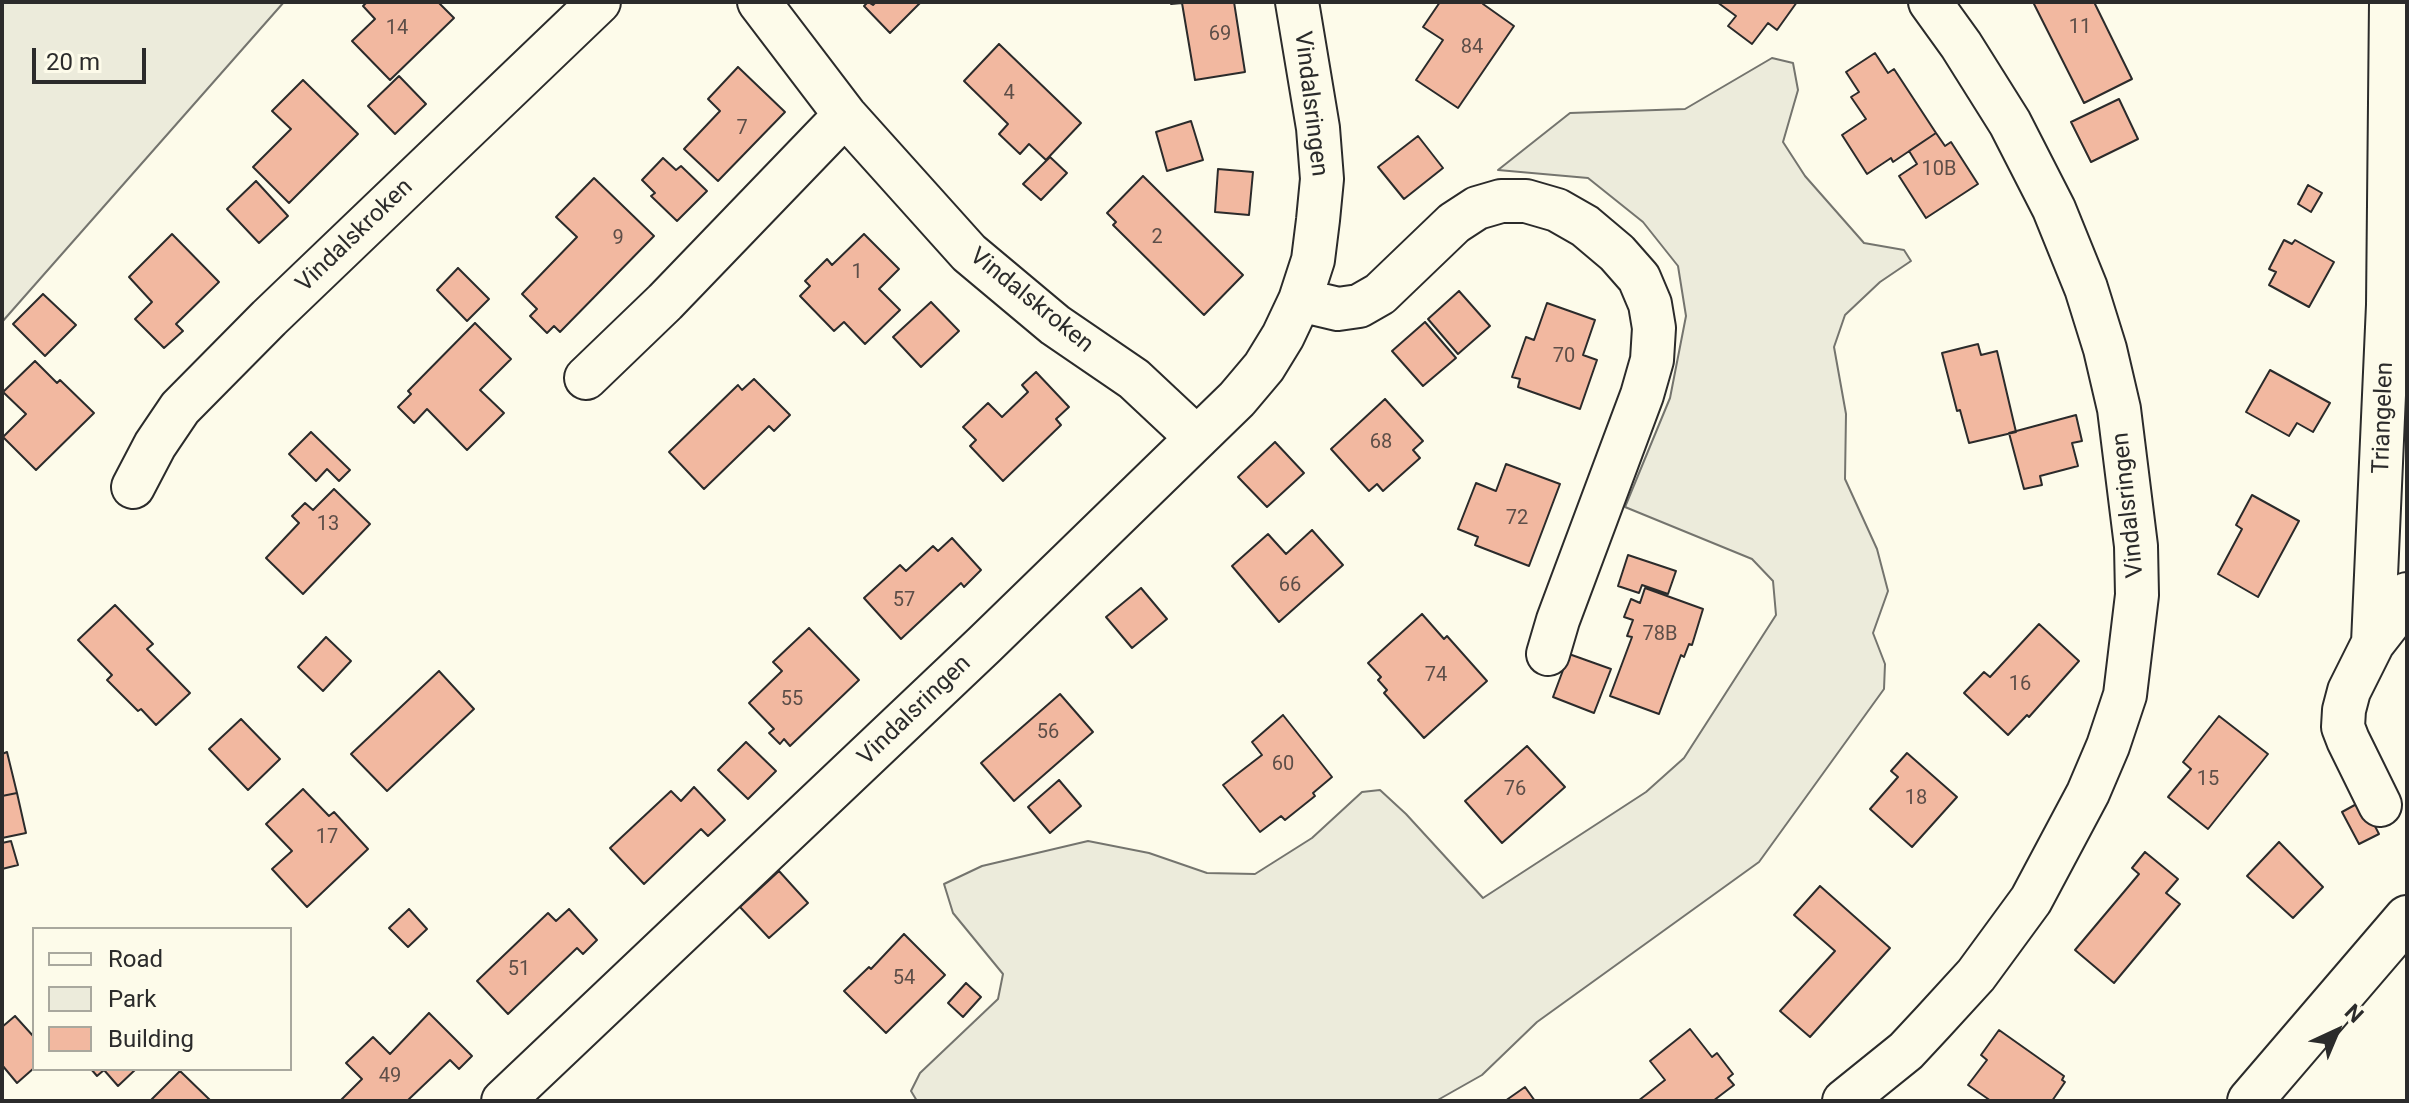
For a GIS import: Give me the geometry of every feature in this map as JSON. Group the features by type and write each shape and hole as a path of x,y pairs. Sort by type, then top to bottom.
{"highway":[{"path":"2250,1101 2407,918"}],"street":[{"name":"Vindalskroken","path":"133,487 165,427 199,389 599,2"},
{"name":"Vindalskroken","path":"759,2 845,115 969,253 1055,325 1134,379 1197,438"},
{"name":"Vindalsringen","path":"503,1101 804,818 1237,399 1264,367 1300,300 1313,260 1322,179 1318,128 1297,2"},
{"name":"Vindalsringen","path":"1844,1101 1906,1051 1976,975 2031,900 2082,805 2108,746 2125,695 2137,595 2136,546 2119,409 2086,288 2054,209 2010,123 1930,2"},
{"name":"Triangelen","path":"2373,643 2388,305 2391,2"},
{"path":"586,378 665,302 845,115"},
{"path":"1300,300 1338,309 1359,306 1380,294 1454,223 1477,208 1501,201 1526,201 1557,210 1596,235 1639,278 1650,304 1654,328 1652,360 1548,654"},
{"name":"Triangelen","path":"2380,805 2354,756 2343,727 2344,710 2349,691 2373,643 2407,594"}],"green space":[{"path":"2,2 284,2 2,322"},
{"path":"1772,58 1793,63 1798,90 1783,142 1805,176 1864,243 1904,250 1911,261 1880,282 1845,315 1834,347 1846,414 1845,479 1877,549 1888,591 1873,633 1885,664 1884,689 1759,862 1537,1022 1482,1075 1436,1101 917,1101 911,1091 920,1073 998,999 1003,974 953,913 944,884 982,866 1088,841 1149,853 1207,873 1255,874 1312,838 1362,792 1380,790 1483,898 1646,792 1684,758 1776,615 1773,581 1752,559 1625,507 1670,398 1686,316 1678,266 1643,222 1588,178 1498,170 1570,113 1685,109"}],"building":[{"path":"367,2 438,2 454,18 390,80 352,41 375,19 363,6"},
{"path":"868,2 873,5 876,2 921,2 890,33 864,6"},
{"path":"1171,2 1234,2 1245,72 1195,80 1182,3"},
{"path":"1440,2 1485,2 1483,4 1514,26 1458,108 1416,80 1443,40 1423,27"},
{"path":"1717,2 1797,2 1777,30 1768,23 1752,44 1728,26 1736,16"},
{"path":"2033,2 2094,2 2132,79 2084,103"},
{"path":"999,44 1081,123 1046,160 1029,144 1020,154 999,134 1008,124 964,81"},
{"path":"1875,53 1888,73 1894,69 1936,133 1893,162 1891,158 1867,174 1842,135 1866,119 1851,97 1859,92 1846,72"},
{"path":"738,67 785,112 718,181 684,149 720,111 708,99"},
{"path":"399,76 426,104 395,134 368,106"},
{"path":"303,80 358,134 289,203 253,167 291,129 272,111"},
{"path":"2119,99 2138,139 2091,162 2071,122"},
{"path":"1191,121 1203,160 1167,171 1156,132"},
{"path":"1936,133 1945,146 1951,142 1978,184 1926,218 1899,176 1917,164 1909,151"},
{"path":"1418,136 1443,168 1404,199 1378,167"},
{"path":"1050,157 1067,173 1041,200 1023,184"},
{"path":"663,158 676,170 681,166 707,191 677,221 651,196 655,193 642,180"},
{"path":"1218,169 1253,172 1249,215 1215,212"},
{"path":"1143,176 1243,275 1204,315 1113,225 1116,222 1107,213"},
{"path":"594,178 654,236 560,332 554,326 547,333 530,316 537,309 522,294 577,237 556,217"},
{"path":"256,181 288,216 259,243 227,209"},
{"path":"2308,185 2322,193 2311,212 2298,204"},
{"path":"172,234 219,282 176,324 183,331 164,348 135,319 152,302 129,277"},
{"path":"864,234 899,269 879,289 900,310 865,344 844,322 834,331 800,296 810,286 805,281 827,259 832,265"},
{"path":"2284,240 2292,244 2295,240 2334,262 2309,307 2269,285 2276,272 2269,269"},
{"path":"458,268 489,299 467,321 437,290"},
{"path":"1459,291 1490,326 1458,354 1428,319"},
{"path":"43,294 76,325 45,356 13,324"},
{"path":"931,302 959,331 921,367 893,337"},
{"path":"1547,303 1595,320 1583,355 1597,360 1580,409 1518,387 1520,379 1512,377 1526,337 1534,340"},
{"path":"1425,322 1456,358 1423,386 1392,351"},
{"path":"475,323 511,359 480,390 504,413 467,450 427,409 414,423 398,407 411,394 408,391"},
{"path":"1978,344 1981,355 1997,351 2016,432 1969,443 1942,353"},
{"path":"35,361 94,413 36,470 3,437 26,414 3,392"},
{"path":"2270,370 2330,403 2313,432 2297,423 2289,436 2246,412"},
{"path":"1036,372 1069,407 1056,419 1061,425 1003,481 970,446 976,440 963,427 988,403 1002,417 1028,392 1022,385"},
{"path":"754,379 790,415 774,431 769,426 704,489 669,452 738,385 742,390"},
{"path":"1385,399 1423,441 1413,450 1420,458 1383,491 1377,484 1369,491 1331,449"},
{"path":"2076,415 2082,441 2072,443 2078,466 2040,476 2042,485 2024,489 2009,433"},
{"path":"311,432 350,470 339,481 327,469 316,481 289,454"},
{"path":"1275,442 1304,473 1267,507 1238,477"},
{"path":"1506,464 1560,484 1529,566 1475,545 1478,537 1458,529 1476,483 1496,491"},
{"path":"334,489 370,524 303,594 266,558 299,523 292,516 305,503 313,510"},
{"path":"2252,495 2299,521 2258,597 2218,574 2242,529 2236,525"},
{"path":"1312,530 1343,565 1279,622 1232,566 1268,534 1286,554"},
{"path":"952,538 981,570 964,587 961,583 901,639 864,598 900,565 906,571 933,546 938,551"},
{"path":"1628,555 1676,571 1668,594 1642,585 1639,593 1618,586"},
{"path":"1141,588 1167,619 1132,648 1106,617"},
{"path":"1645,588 1703,609 1692,645 1689,644 1684,657 1681,655 1659,714 1610,696 1632,637 1627,636 1633,620 1624,617 1631,599 1640,603"},
{"path":"115,605 153,644 147,649 190,693 156,725 107,680 112,675 78,640"},
{"path":"1422,614 1444,639 1447,636 1487,681 1424,738 1384,693 1387,690 1378,680 1381,677 1368,663"},
{"path":"2039,624 2079,661 2029,717 2027,715 2008,735 1964,693 1984,672 1990,677"},
{"path":"809,628 859,680 790,746 784,739 780,744 769,733 774,729 749,703 782,671 773,662"},
{"path":"326,637 351,661 323,691 298,667"},
{"path":"1569,654 1611,669 1594,713 1553,697"},
{"path":"439,671 474,709 387,791 351,754"},
{"path":"1060,694 1093,732 1014,801 981,763"},
{"path":"1283,715 1332,777 1313,793 1315,796 1285,820 1281,816 1260,832 1223,785 1262,755 1252,742"},
{"path":"2219,716 2268,754 2208,829 2168,797 2191,769 2183,762"},
{"path":"241,719 280,759 248,790 209,749"},
{"path":"746,742 776,771 748,799 718,770"},
{"path":"1527,746 1565,787 1502,843 1465,801"},
{"path":"7,752 17,793 2,796 2,754"},
{"path":"1907,753 1957,797 1912,847 1870,809 1898,777 1891,771"},
{"path":"1059,780 1081,806 1050,833 1028,807"},
{"path":"694,787 725,820 708,836 701,829 644,884 610,848 671,791 681,801"},
{"path":"303,789 329,816 334,812 368,849 307,907 272,869 292,851 266,824"},
{"path":"17,793 26,833 2,838 2,796"},
{"path":"2362,801 2379,834 2359,844 2342,812"},
{"path":"11,841 18,865 2,869 2,843"},
{"path":"2279,842 2323,887 2293,918 2247,876"},
{"path":"2145,852 2178,879 2166,893 2180,904 2114,983 2075,950 2139,874 2132,868"},
{"path":"779,871 808,903 769,938 740,907"},
{"path":"1820,886 1890,948 1810,1037 1780,1011 1835,951 1794,915"},
{"path":"409,909 427,929 408,947 389,928"},
{"path":"569,909 597,940 583,954 577,948 508,1014 477,981 548,913 556,921"},
{"path":"904,934 945,975 886,1033 844,991 869,967 871,969"},
{"path":"966,983 981,997 963,1017 948,1003"},
{"path":"429,1013 472,1056 459,1069 450,1060 407,1101 340,1101 362,1079 346,1063 373,1037 390,1054"},
{"path":"15,1016 32,1035 32,1070 17,1083 2,1065 2,1027"},
{"path":"1690,1029 1712,1057 1717,1053 1733,1074 1728,1078 1734,1085 1713,1101 1638,1101 1665,1080 1650,1061"},
{"path":"1999,1030 2064,1076 2062,1080 2065,1082 2052,1101 1991,1101 1968,1085 1987,1060 1981,1055"},
{"path":"105,1071 134,1071 118,1086"},
{"path":"180,1071 211,1101 150,1101"},
{"path":"1525,1087 1535,1101 1505,1101"}]}
